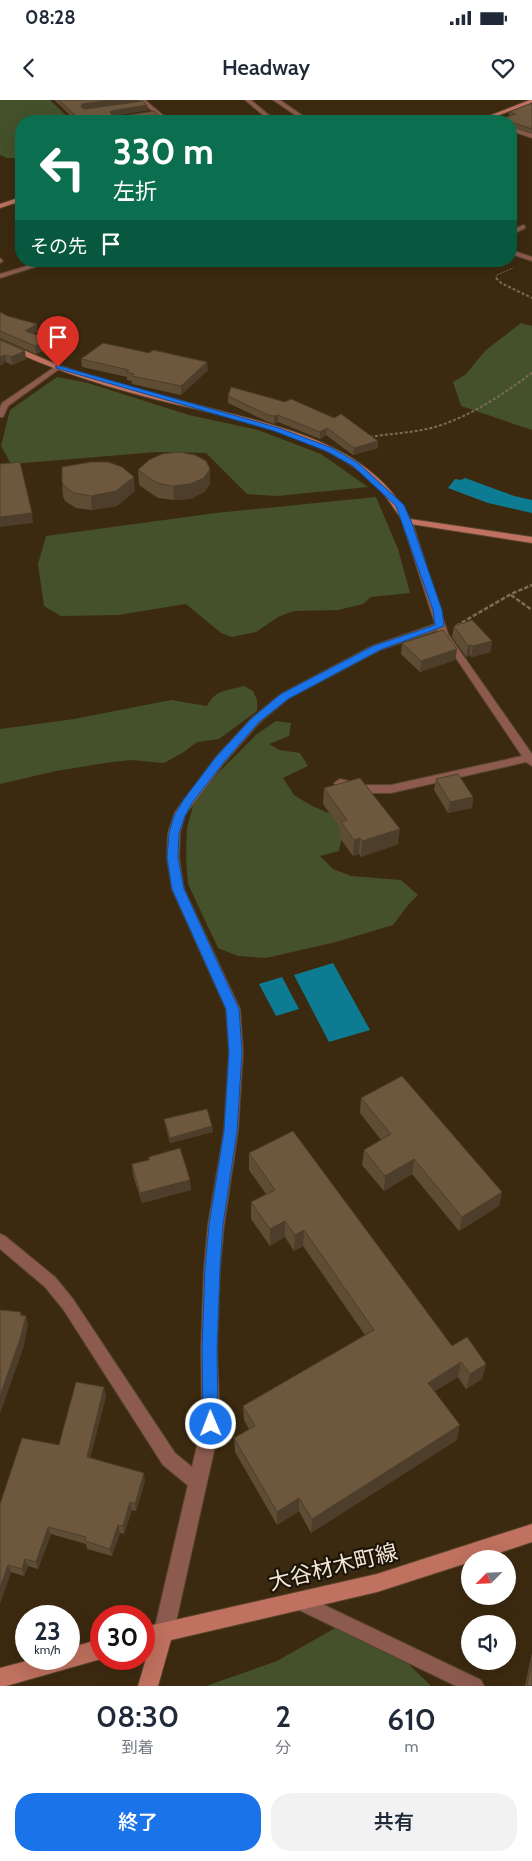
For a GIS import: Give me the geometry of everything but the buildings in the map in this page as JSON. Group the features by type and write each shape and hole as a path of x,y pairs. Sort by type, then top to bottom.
{"street":[{"path":"276,100 298,115"},
{"path":"250,101 261,101"},
{"path":"250,101 266,115"},
{"path":"496,115 532,101"},
{"path":"141,102 159,115"},
{"path":"517,131 530,134"},
{"path":"0,206 15,200"},
{"path":"0,342 58,367 277,429 329,449 356,465 400,505 437,610 441,630 531,760 391,789 366,789 340,783"},
{"path":"407,521 532,540"},
{"path":"148,1686 164,1631 196,1482 211,1424 209,1349 212,1268 216,1225 231,1131 236,1052 232,1009 178,889 173,858 174,833 179,816 188,801 220,760 256,720 285,696 376,648 441,630"},
{"name":"大谷材木町線","path":"155,1634 377,1582 532,1533"},
{"path":"0,1678 29,1670"}],"lane":[{"path":"148,113 156,112"},
{"path":"517,230 523,227"},
{"path":"517,254 532,259"},
{"path":"0,276 31,267"},
{"path":"0,413 5,405 58,367"},
{"path":"0,1240 50,1282 68,1304 169,1459 196,1482"},
{"path":"297,1601 475,1686"}],"path":[{"path":"516,267 497,275 496,279 532,298"},
{"path":"367,437 425,430 468,414 488,403 532,373"},
{"path":"441,630 532,585"},
{"path":"511,594 532,610"}],"green space":[{"path":"0,100 50,100 66,115 15,115 15,158 7,158 0,155"},
{"path":"521,323 532,326 532,430 461,406 453,382 465,375 486,350"},
{"path":"57,377 88,383 189,415 258,430 321,454 368,487 277,496 247,494 206,453 157,452 11,464 1,446 10,410"},
{"path":"376,497 398,549 410,593 371,597 363,604 338,610 294,611 278,617 256,632 232,637 221,633 186,604 118,615 61,616 44,606 38,564 46,536 216,513"},
{"path":"244,686 253,691 257,700 257,711 219,739 197,742 164,763 131,760 105,763 56,771 0,784 0,729 74,719 171,700 207,706 214,696 227,690"},
{"path":"276,721 291,723 289,736 269,744 279,750 300,753 308,766 283,778 294,795 312,806 336,816 344,826 339,851 320,856 333,869 351,876 401,880 418,895 393,925 336,942 266,958 238,956 218,948 188,884 186,858 187,828 193,806 208,783 257,734"},
{"path":"337,1627 396,1652 431,1686 206,1686 277,1661"}],"water":[{"path":"465,478 514,496 532,500 532,513 488,503 448,488 455,479 461,480"},
{"path":"333,963 370,1030 329,1042 294,975"},
{"path":"282,977 299,1009 276,1016 259,984"}],"route":[{"path":"58,367 277,429 329,449 356,465 400,505 437,610 439,626 376,648 285,696 256,720 220,760 188,801 179,816 174,833 173,858 178,889 232,1009 236,1052 231,1131 216,1225 212,1268 209,1349 211,1424"}]}
